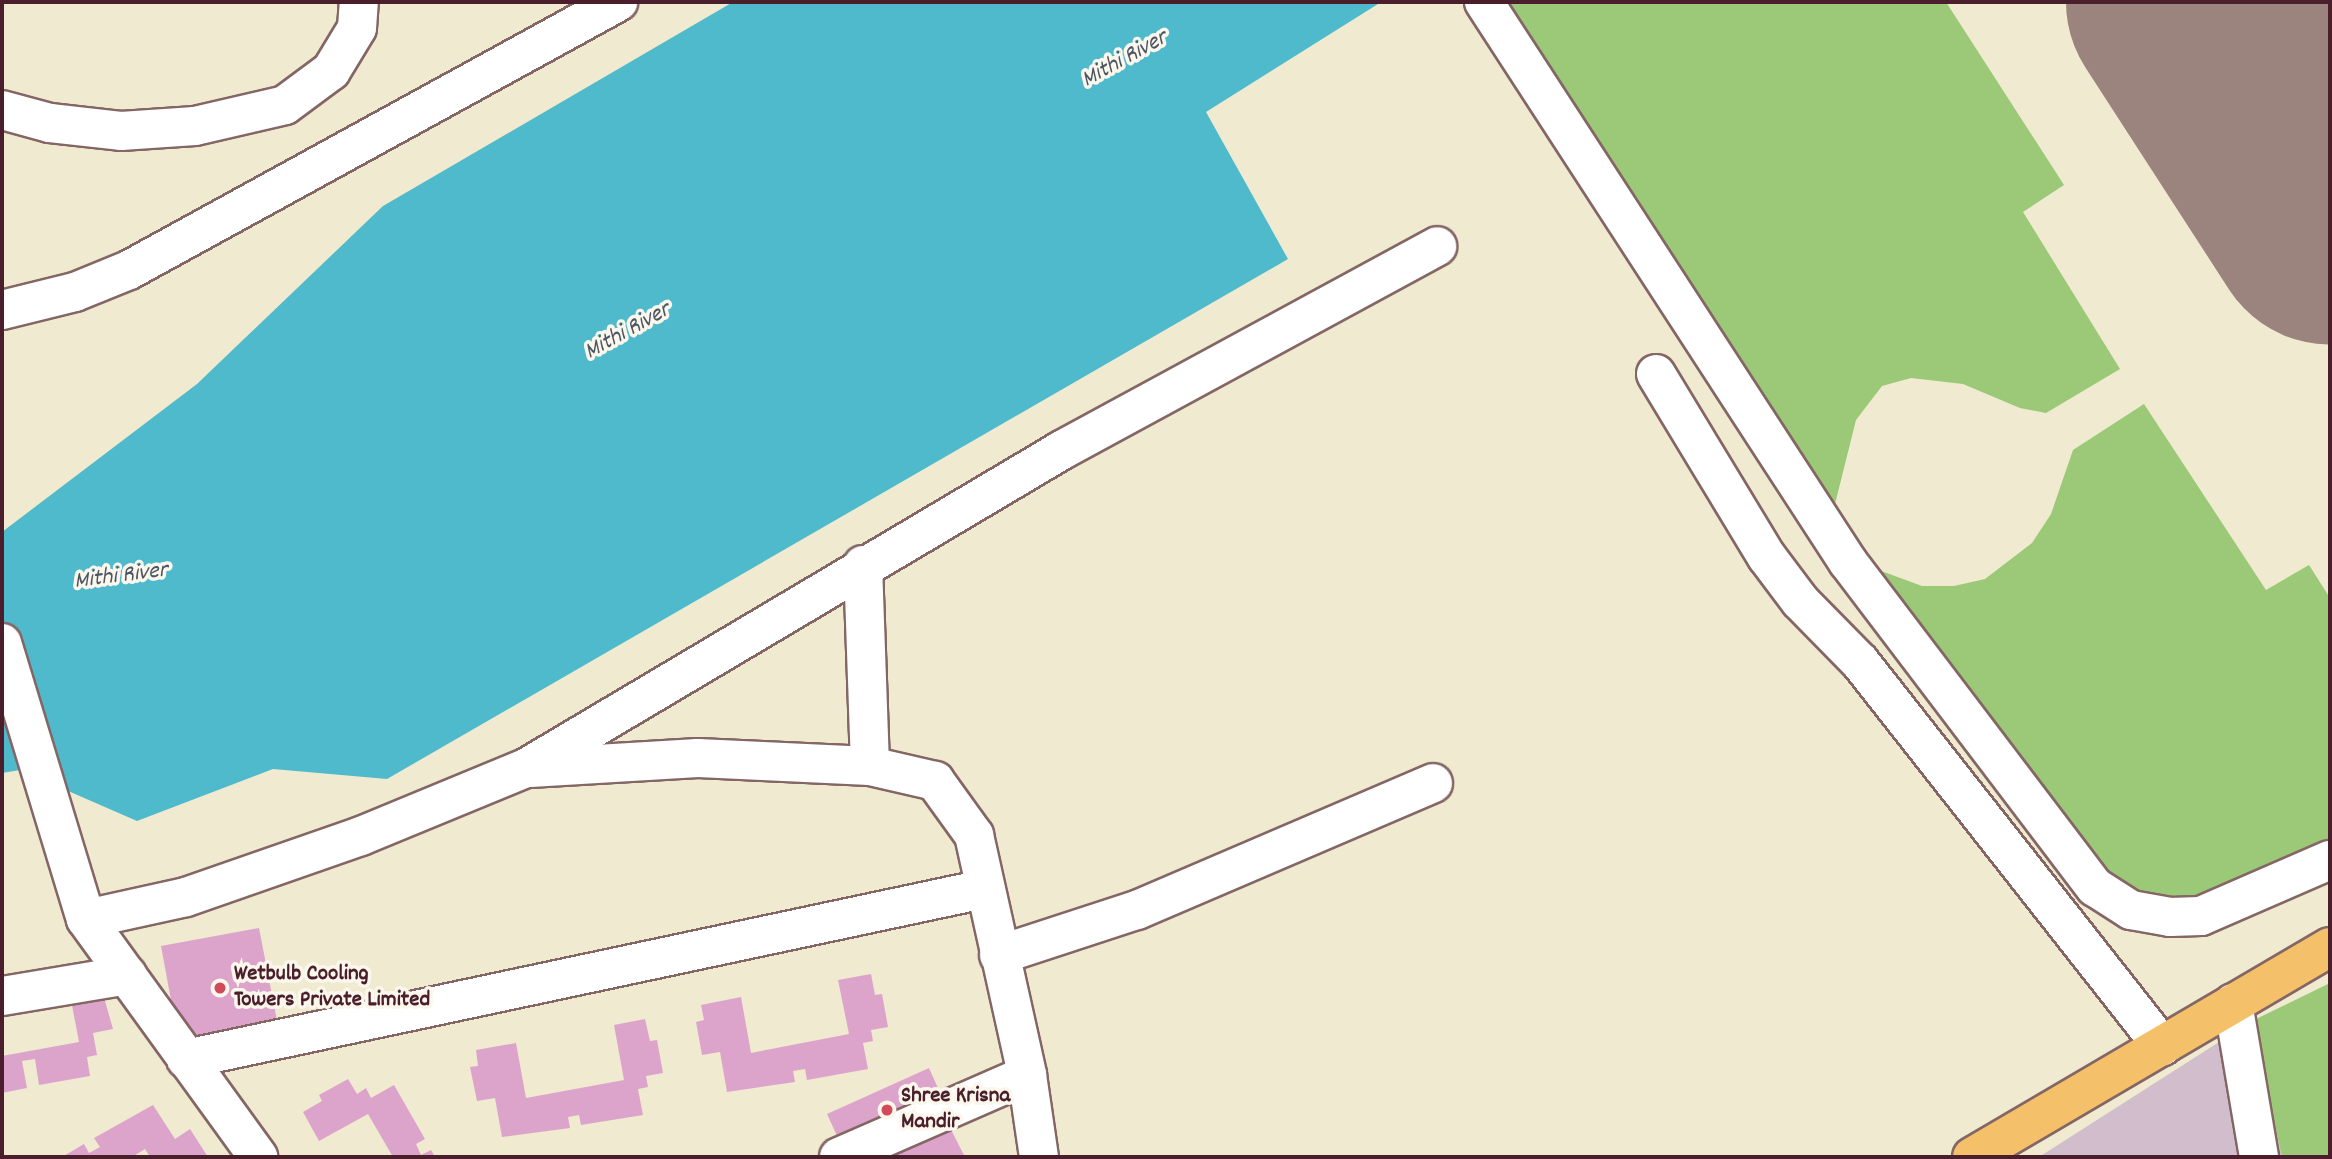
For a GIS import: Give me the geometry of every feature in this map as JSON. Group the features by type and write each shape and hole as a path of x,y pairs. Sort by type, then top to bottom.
{"main road":[{"path":"1972,1157 2330,947"}],"street":[{"path":"2,110 50,123 121,131 195,126 285,105 331,71 358,28 359,2"},
{"path":"2,310 75,292 129,270 618,2"},
{"path":"1484,2 1848,562 2095,887 2131,910 2170,917 2201,916 2330,860"},
{"path":"86,919 186,897 361,836 526,768 863,565 1062,450 1437,246"},
{"path":"1656,374 1768,557 1800,601 1860,662 2162,1046"},
{"path":"863,565 870,766"},
{"path":"2,643 86,919 258,1157"},
{"path":"526,768 698,758 870,766 935,781 974,835 1027,1074 1039,1157"},
{"path":"999,955 1137,910 1433,783"},
{"path":"186,1059 984,889"},
{"path":"2,996 127,975"},
{"path":"2233,1003 2259,1157"},
{"path":"839,1157 1027,1074"}],"shaded area":[{"path":"2252,1021 2282,1157 2039,1157"}],"green space":[{"path":"1503,2 1946,2 2064,185 2023,212 2120,369 2046,413 2020,408 1963,384 1911,378 1882,386 1856,420 1832,516"},
{"path":"2144,404 2266,590 2309,565 2330,598 2330,839 2213,895 2154,902 2101,869 1865,565 1922,586 1954,586 1985,579 2032,543 2051,514 2073,450"},
{"path":"2330,983 2330,1157 2282,1157 2252,1021"}],"water":[{"name":"Mithi River","path":"733,2 1378,4 1206,112 1288,259 387,779 273,769 137,821 20,770 2,773 2,532 197,384 383,206"}],"building":[{"name":"Wetbulb Cooling Towers Private Limited","path":"259,928 279,1031 180,1049 161,946"},
{"path":"871,974 875,995 882,994 888,1027 871,1030 873,1041 863,1043 868,1069 807,1080 805,1069 793,1071 795,1082 727,1092 720,1052 702,1055 696,1022 704,1020 701,1005 741,997 751,1053 849,1034 838,980"},
{"path":"103,994 113,1029 93,1033 97,1055 87,1057 90,1076 39,1085 35,1059 22,1061 27,1088 2,1093 2,1056 79,1042 71,1000"},
{"path":"645,1019 650,1041 657,1040 663,1073 646,1076 648,1087 638,1089 643,1115 581,1125 579,1115 568,1117 570,1128 502,1137 495,1098 477,1101 470,1067 478,1066 476,1050 516,1043 526,1098 624,1080 614,1025"},
{"name":"Shree Krisna Mandir","path":"929,1068 946,1106 844,1151 827,1114"},
{"path":"348,1079 357,1094 366,1088 371,1098 394,1085 425,1139 416,1144 421,1155 431,1150 435,1157 393,1157 368,1114 319,1141 303,1112 322,1101 319,1095"},
{"path":"153,1105 175,1139 190,1129 208,1157 150,1157 145,1149 132,1157 62,1157 84,1144 89,1153 100,1147 94,1138"},
{"path":"947,1122 965,1157 879,1157"}],"taxiway":[{"path":"2271,133 2330,181"}],"runway":[{"path":"2186,2 2330,225"}],"place":[{"name":"Wetbulb Cooling Towers Private Limited","path":"220,988"},
{"name":"Shree Krisna Mandir","path":"887,1110"}]}
